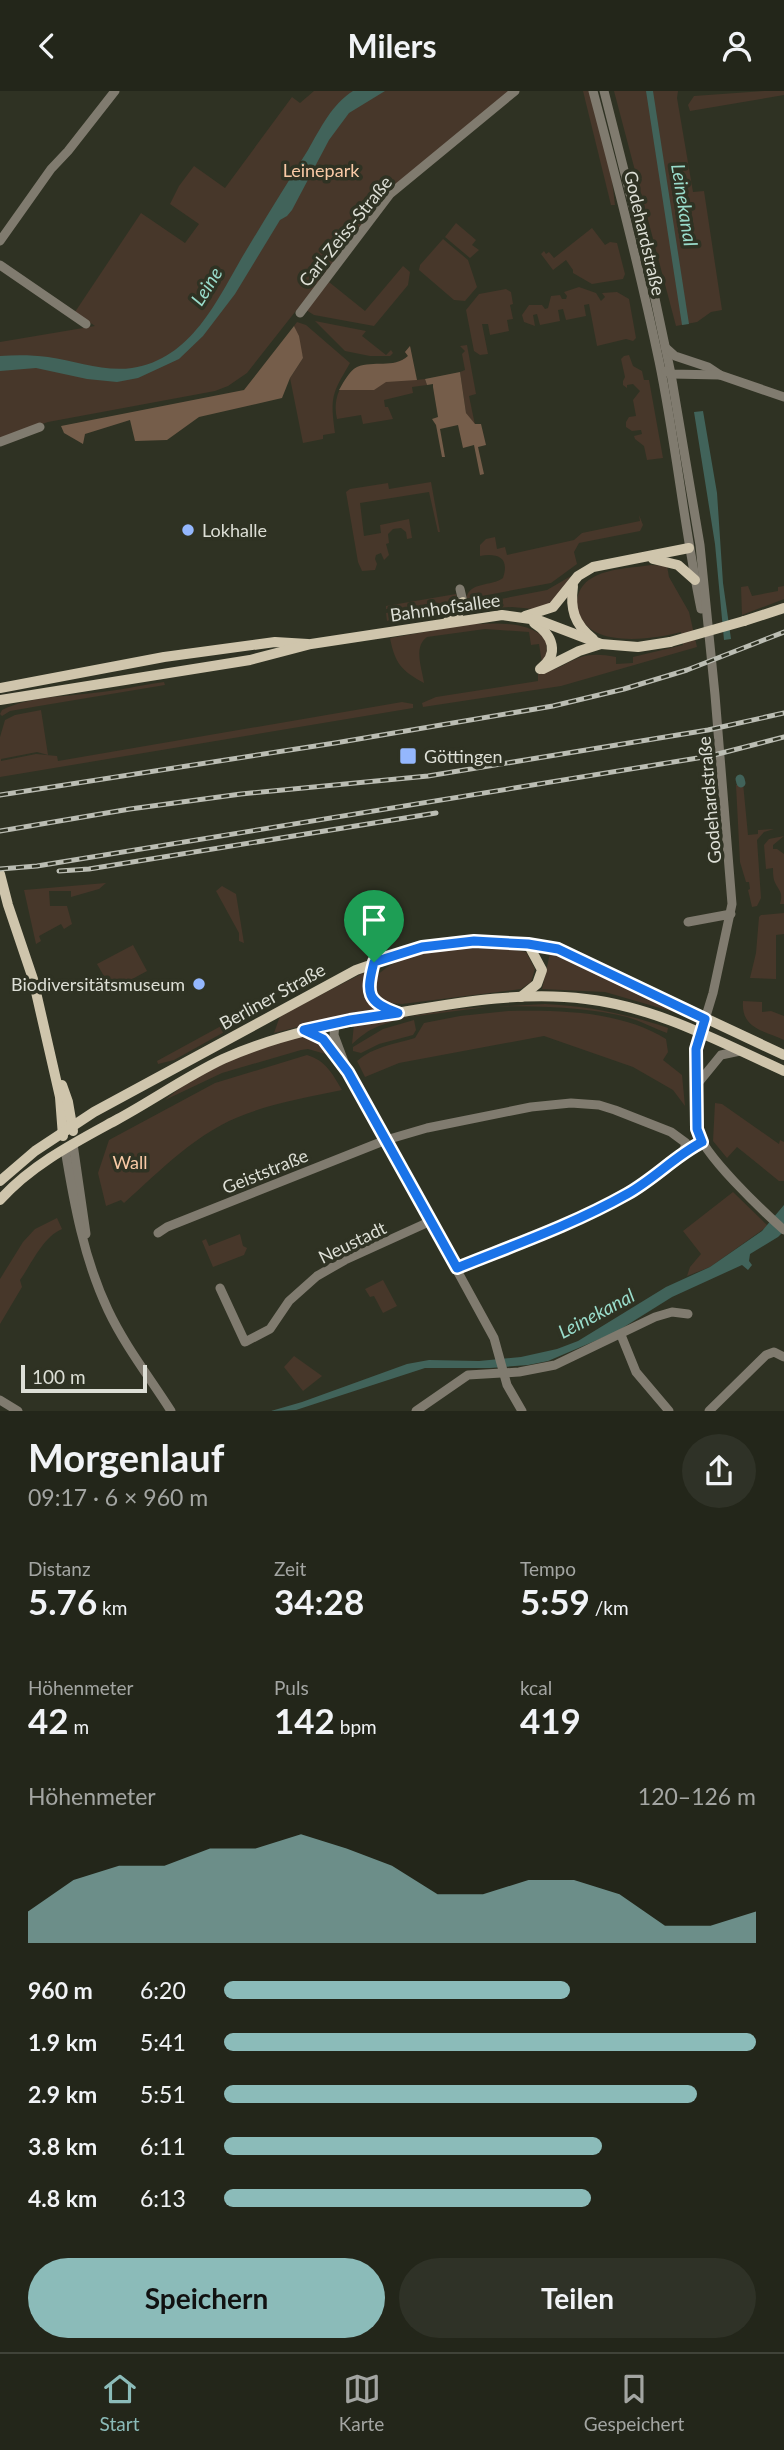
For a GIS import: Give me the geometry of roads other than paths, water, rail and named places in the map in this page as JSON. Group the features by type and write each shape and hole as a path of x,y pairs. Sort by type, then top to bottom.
{"main road":[{"path":"522,617 550,609 560,601 581,574 593,567 694,546"},
{"path":"640,558 678,565 695,580"},
{"path":"574,582 571,604 575,619 586,633 601,644"},
{"path":"463,602 468,610 482,617"},
{"path":"446,622 458,614 463,602"},
{"name":"Bahnhofsallee","path":"2,702 250,660 342,639 482,617 522,617 601,644 638,647 670,642 784,608"},
{"path":"522,617 543,629 552,641 552,654 540,669 553,666 579,651 601,644"},
{"name":"Bahnhofsallee","path":"0,688 184,655 275,642 311,645"},
{"path":"184,655 185,670"},
{"path":"0,681 16,684"},
{"path":"0,874 33,979 60,1097 63,1132 69,1146"},
{"name":"Berliner Straße","path":"0,1181 73,1125 356,969 422,947 497,941 558,949 784,1055"},
{"path":"521,997 537,984 541,969 528,944"},
{"path":"374,962 369,983 370,995 379,1006 398,1013"},
{"name":"Berliner Straße","path":"0,1200 29,1173 69,1146 221,1060 267,1041 304,1030 440,1005 521,997 585,998 613,1003 670,1020 784,1071"},
{"path":"50,1056 66,1094 73,1125 69,1146"}],"street":[{"path":"0,241 51,169 114,91"},
{"name":"Carl-Zeiss-Straße","path":"300,313 390,194 515,91"},
{"name":"Godehardstraße","path":"593,91 659,361 710,641 736,913 699,1059 700,1139"},
{"name":"Godehardstraße","path":"604,91 647,261 665,347 694,546 695,580 710,641"},
{"path":"0,265 86,324"},
{"path":"665,347 676,356 708,367 720,375"},
{"path":"669,371 680,360 685,359"},
{"path":"659,361 669,371 720,375 784,397"},
{"name":"Godehardstraße","path":"663,384 669,371"},
{"path":"0,442 40,427"},
{"name":"Bahnhofsallee","path":"460,589 463,602"},
{"name":"Godehardstraße","path":"707,1020 731,914 731,872"},
{"path":"688,922 731,914"},
{"path":"335,1023 334,1035 348,1072"},
{"path":"304,1030 323,1039 348,1072 494,1338 502,1371 522,1411"},
{"path":"698,1086 717,1058 730,1051 740,1051"},
{"name":"Geiststraße","path":"158,1233 167,1227 386,1140 427,1128 545,1105 599,1105 615,1110 684,1140 686,1146 681,1153"},
{"path":"457,1268 555,1230 600,1209 653,1178 700,1139 761,1209 784,1230"},
{"path":"69,1146 84,1210 88,1260 111,1317 172,1411"},
{"name":"Neustadt","path":"220,1288 245,1342 270,1329 289,1301 317,1276 431,1221"},
{"path":"416,1411 468,1375 555,1364 655,1317 672,1312 688,1314"},
{"path":"621,1335 638,1375 669,1411"},
{"path":"709,1411 766,1355 774,1352 784,1357"},
{"path":"0,1400 18,1411"}],"water":[{"path":"353,91 385,91 349,113 329,140 292,210 280,220 235,294 203,336 179,359 138,378 117,382 87,379 36,368 0,371 0,356 42,356 122,369 153,362 171,353 187,340 213,308 327,117"},
{"path":"646,91 653,91 689,324 682,325"},
{"path":"703,411 717,493 723,583 731,639 724,640 715,544 694,412"},
{"path":"784,1205 784,1231 750,1254 749,1261 752,1265 748,1270 742,1265 672,1297 616,1332 548,1361 490,1368 425,1368 296,1410 271,1411 407,1364 429,1360 479,1361 521,1357 578,1341 666,1287 710,1267 762,1231"}],"waterway":[{"name":"Leinekanal","path":"740,779 741,783"}],"railway":[{"path":"0,795 553,706 687,670 784,632"},
{"path":"0,831 241,794 428,776 708,730 784,713"},
{"path":"0,869 37,866 710,756 784,737"},
{"path":"59,871 89,869 436,813"}],"place":[{"name":"Lokhalle","path":"188,530"},
{"name":"Göttingen","path":"408,756"},
{"name":"Biodiversitätsmuseum","path":"199,984"}],"park label":[{"name":"Leinepark","path":"321,170"},
{"name":"Wall","path":"130,1162"}],"water label":[{"name":"Leine","path":"206,286"}]}
